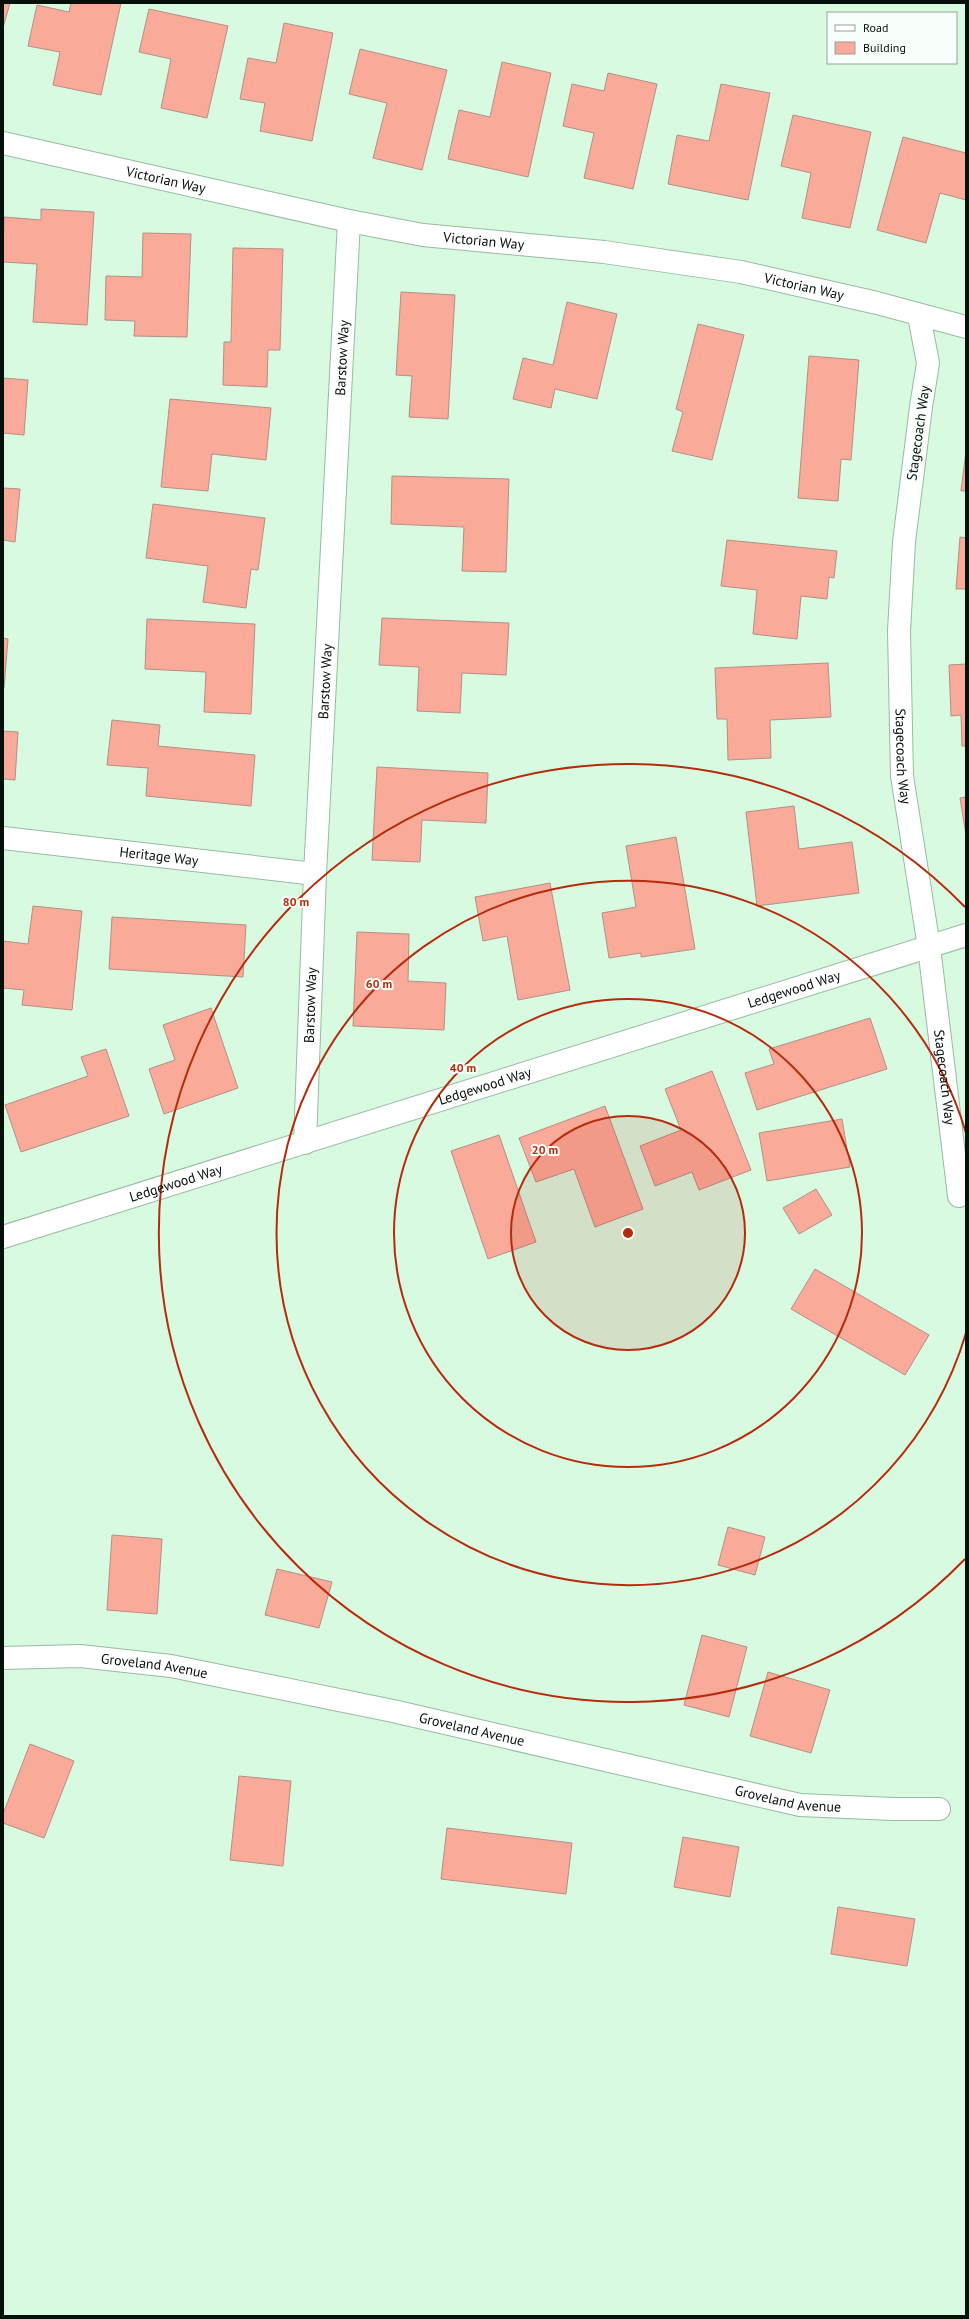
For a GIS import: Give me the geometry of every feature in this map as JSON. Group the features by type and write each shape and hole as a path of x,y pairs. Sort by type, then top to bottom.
{"street":[{"name":"Victorian Way","path":"3,143 349,221 423,235 604,252 741,272 877,303 919,316 966,327"},
{"name":"Barstow Way","path":"305,1143 315,874 349,221"},
{"name":"Stagecoach Way","path":"919,316 928,363 904,542 899,632 902,776 930,947 959,1196"},
{"name":"Heritage Way","path":"3,838 315,874"},
{"name":"Ledgewood Way","path":"3,1237 966,935"},
{"name":"Groveland Avenue","path":"3,1658 80,1656 171,1666 401,1713 800,1805 893,1809 938,1809"}],"building":[{"path":"3,3 10,3 3,28"},
{"path":"71,3 121,3 101,95 53,85 60,52 28,46 37,5 69,12"},
{"path":"149,9 228,26 207,118 161,108 171,59 139,52"},
{"path":"284,23 333,33 312,141 260,131 265,103 240,99 248,58 276,63"},
{"path":"360,49 447,70 422,170 373,158 387,103 349,94"},
{"path":"502,62 551,73 528,177 448,159 459,110 490,117"},
{"path":"608,73 657,84 633,189 584,178 594,133 563,126 572,84 604,91"},
{"path":"721,84 770,93 748,200 668,184 677,135 709,141"},
{"path":"793,115 871,132 850,228 802,218 811,173 781,166"},
{"path":"903,137 966,153 966,200 940,193 926,243 877,230"},
{"path":"41,209 94,212 87,325 33,322 37,264 3,262 4,217 41,220"},
{"path":"143,233 191,234 187,337 134,336 135,321 105,320 106,276 142,277"},
{"path":"233,248 283,249 280,350 268,350 267,387 223,385 224,342 231,342"},
{"path":"401,292 455,295 448,419 409,417 412,376 396,375"},
{"path":"567,302 617,314 597,399 555,389 551,408 513,399 523,358 553,365"},
{"path":"698,324 744,335 712,460 672,451 683,412 676,409"},
{"path":"809,356 859,360 851,460 841,459 838,501 798,498"},
{"path":"3,378 28,380 24,435 3,433"},
{"path":"170,399 271,408 266,460 212,454 208,491 161,487"},
{"path":"966,451 966,491 961,491"},
{"path":"392,476 509,479 506,572 462,571 464,527 391,524"},
{"path":"3,488 20,489 15,542 3,540"},
{"path":"153,504 265,518 258,570 251,569 246,608 203,602 208,566 146,558"},
{"path":"960,537 966,538 966,589 956,589"},
{"path":"727,540 837,551 834,578 829,577 827,599 801,596 797,639 753,634 757,590 721,586"},
{"path":"382,618 509,623 506,675 462,673 460,713 417,711 419,667 379,665"},
{"path":"147,619 255,624 251,714 204,712 206,672 145,669"},
{"path":"3,638 8,639 4,688 3,688"},
{"path":"828,663 831,717 770,720 771,758 728,760 727,719 717,719 715,668"},
{"path":"966,664 966,746 962,746 961,715 951,716 949,665"},
{"path":"112,720 160,725 158,746 255,755 251,806 146,796 148,768 107,765"},
{"path":"3,731 18,732 15,780 3,779"},
{"path":"377,767 488,773 486,823 422,820 420,862 372,860"},
{"path":"966,797 966,835 960,798"},
{"path":"794,806 799,849 852,842 859,893 757,906 746,812"},
{"path":"676,837 695,949 641,957 641,953 609,958 602,913 636,907 626,846"},
{"path":"550,883 570,990 518,1000 507,936 483,941 475,897"},
{"path":"33,906 82,911 72,1010 22,1005 24,990 3,988 3,941 28,944"},
{"path":"112,917 246,925 243,977 109,969"},
{"path":"357,932 409,934 408,981 446,983 444,1030 353,1026"},
{"path":"211,1008 238,1088 164,1114 149,1069 175,1060 163,1025"},
{"path":"870,1018 887,1069 757,1110 745,1073 774,1064 769,1049"},
{"path":"106,1049 129,1116 21,1152 5,1105 88,1076 81,1057"},
{"path":"712,1071 751,1170 699,1190 692,1172 655,1186 640,1146 681,1130 665,1089"},
{"path":"605,1106 643,1209 595,1227 574,1169 536,1182 519,1138"},
{"path":"842,1119 850,1167 767,1181 759,1133"},
{"path":"499,1135 536,1242 488,1259 451,1151"},
{"path":"816,1189 832,1215 799,1234 783,1208"},
{"path":"815,1269 929,1335 905,1375 791,1309"},
{"path":"728,1527 765,1537 755,1575 718,1565"},
{"path":"112,1535 162,1539 157,1614 107,1610"},
{"path":"277,1569 332,1582 319,1628 265,1615"},
{"path":"702,1635 747,1647 729,1717 684,1705"},
{"path":"768,1672 830,1690 811,1753 750,1736"},
{"path":"30,1744 74,1761 44,1838 3,1823 3,1814"},
{"path":"239,1776 291,1781 283,1866 230,1860"},
{"path":"447,1828 572,1843 566,1894 441,1879"},
{"path":"683,1837 739,1847 730,1897 674,1887"},
{"path":"838,1907 915,1919 907,1966 831,1954"}]}
